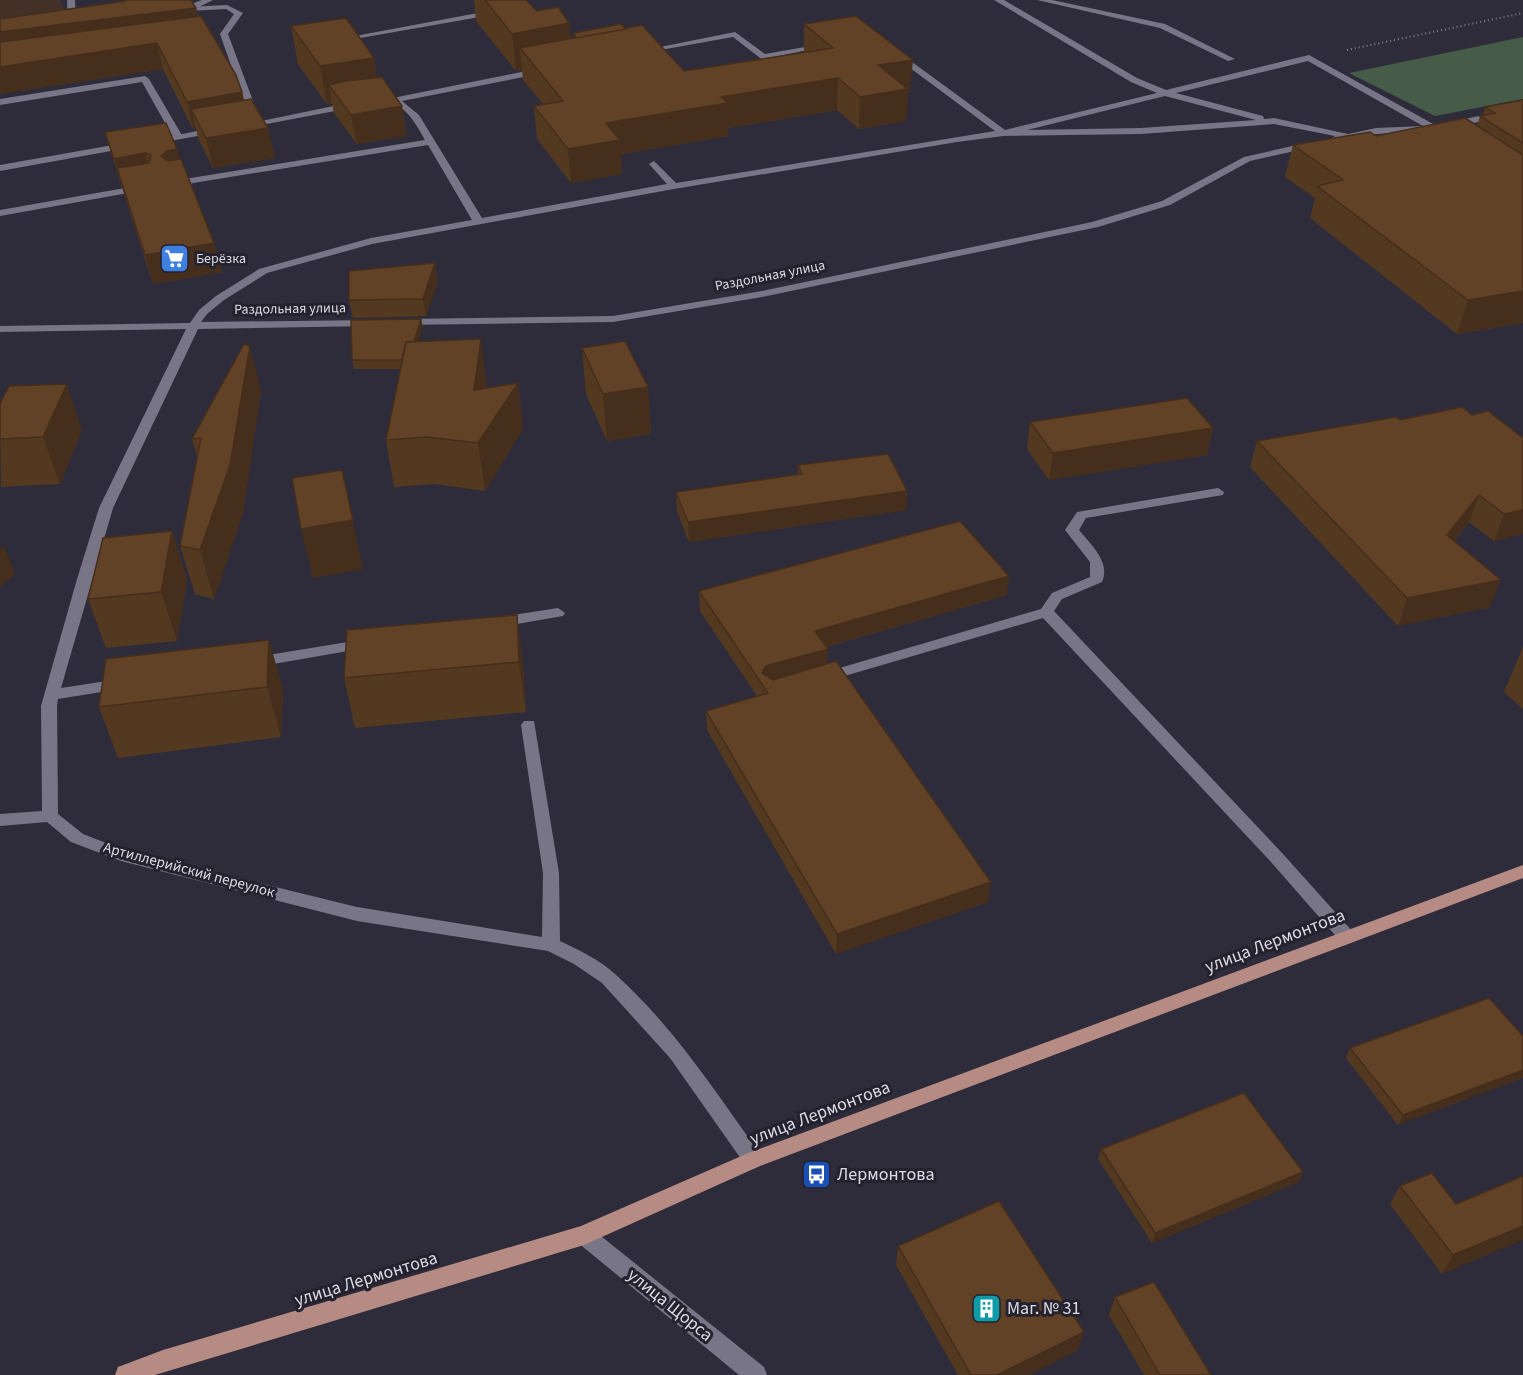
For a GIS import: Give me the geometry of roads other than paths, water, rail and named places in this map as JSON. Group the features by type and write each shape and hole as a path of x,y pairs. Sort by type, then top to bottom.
{"main road":[{"name":"улица Лермонтова","path":"126,1375 164,1368 584,1235 753,1160 1523,871"}],"street":[{"path":"71,0 72,24"},
{"path":"188,9 202,0"},
{"path":"188,9 209,0"},
{"path":"998,0 1134,80 1165,93 1274,121 1346,136"},
{"path":"1041,0 1162,26 1231,59"},
{"path":"165,12 227,7 239,13 224,34 212,36"},
{"path":"343,39 499,12"},
{"path":"62,25 84,22"},
{"path":"224,34 256,123"},
{"path":"636,53 735,34 779,69"},
{"path":"762,57 831,44"},
{"path":"886,46 1003,134 1141,131 1274,121"},
{"path":"0,820 50,816 49,706 106,508 194,325 203,312 219,298 263,271 371,241 674,186 1003,134 1308,58 1444,135"},
{"path":"384,102 546,70"},
{"path":"0,102 145,79 178,137"},
{"path":"395,100 415,115 478,222"},
{"path":"245,125 362,104"},
{"name":"Раздольная улица","path":"0,329 613,320 762,294 1094,225 1166,203 1247,159 1346,136 1377,131 1434,128 1523,110"},
{"path":"0,168 223,129"},
{"path":"175,183 431,142"},
{"path":"654,164 674,186"},
{"path":"0,213 153,186"},
{"path":"806,682 1046,612 1057,596 1097,579 1097,562 1072,530 1082,515 1218,492"},
{"path":"1046,612 1277,858 1347,937"},
{"path":"487,624 558,613"},
{"path":"240,664 381,642"},
{"path":"52,695 134,681"},
{"path":"529,725 551,873 551,945"},
{"name":"Артиллерийский переулок","path":"50,816 77,838 121,855 357,914 551,945 580,959 608,978 677,1052 753,1160"},
{"name":"улица Щорса","path":"584,1235 756,1375"}],"place":[{"name":"Берёзка","path":"175,259"},
{"name":"Лермонтова","path":"816,1174"},
{"name":"Маг. № 31","path":"986,1308"}]}
